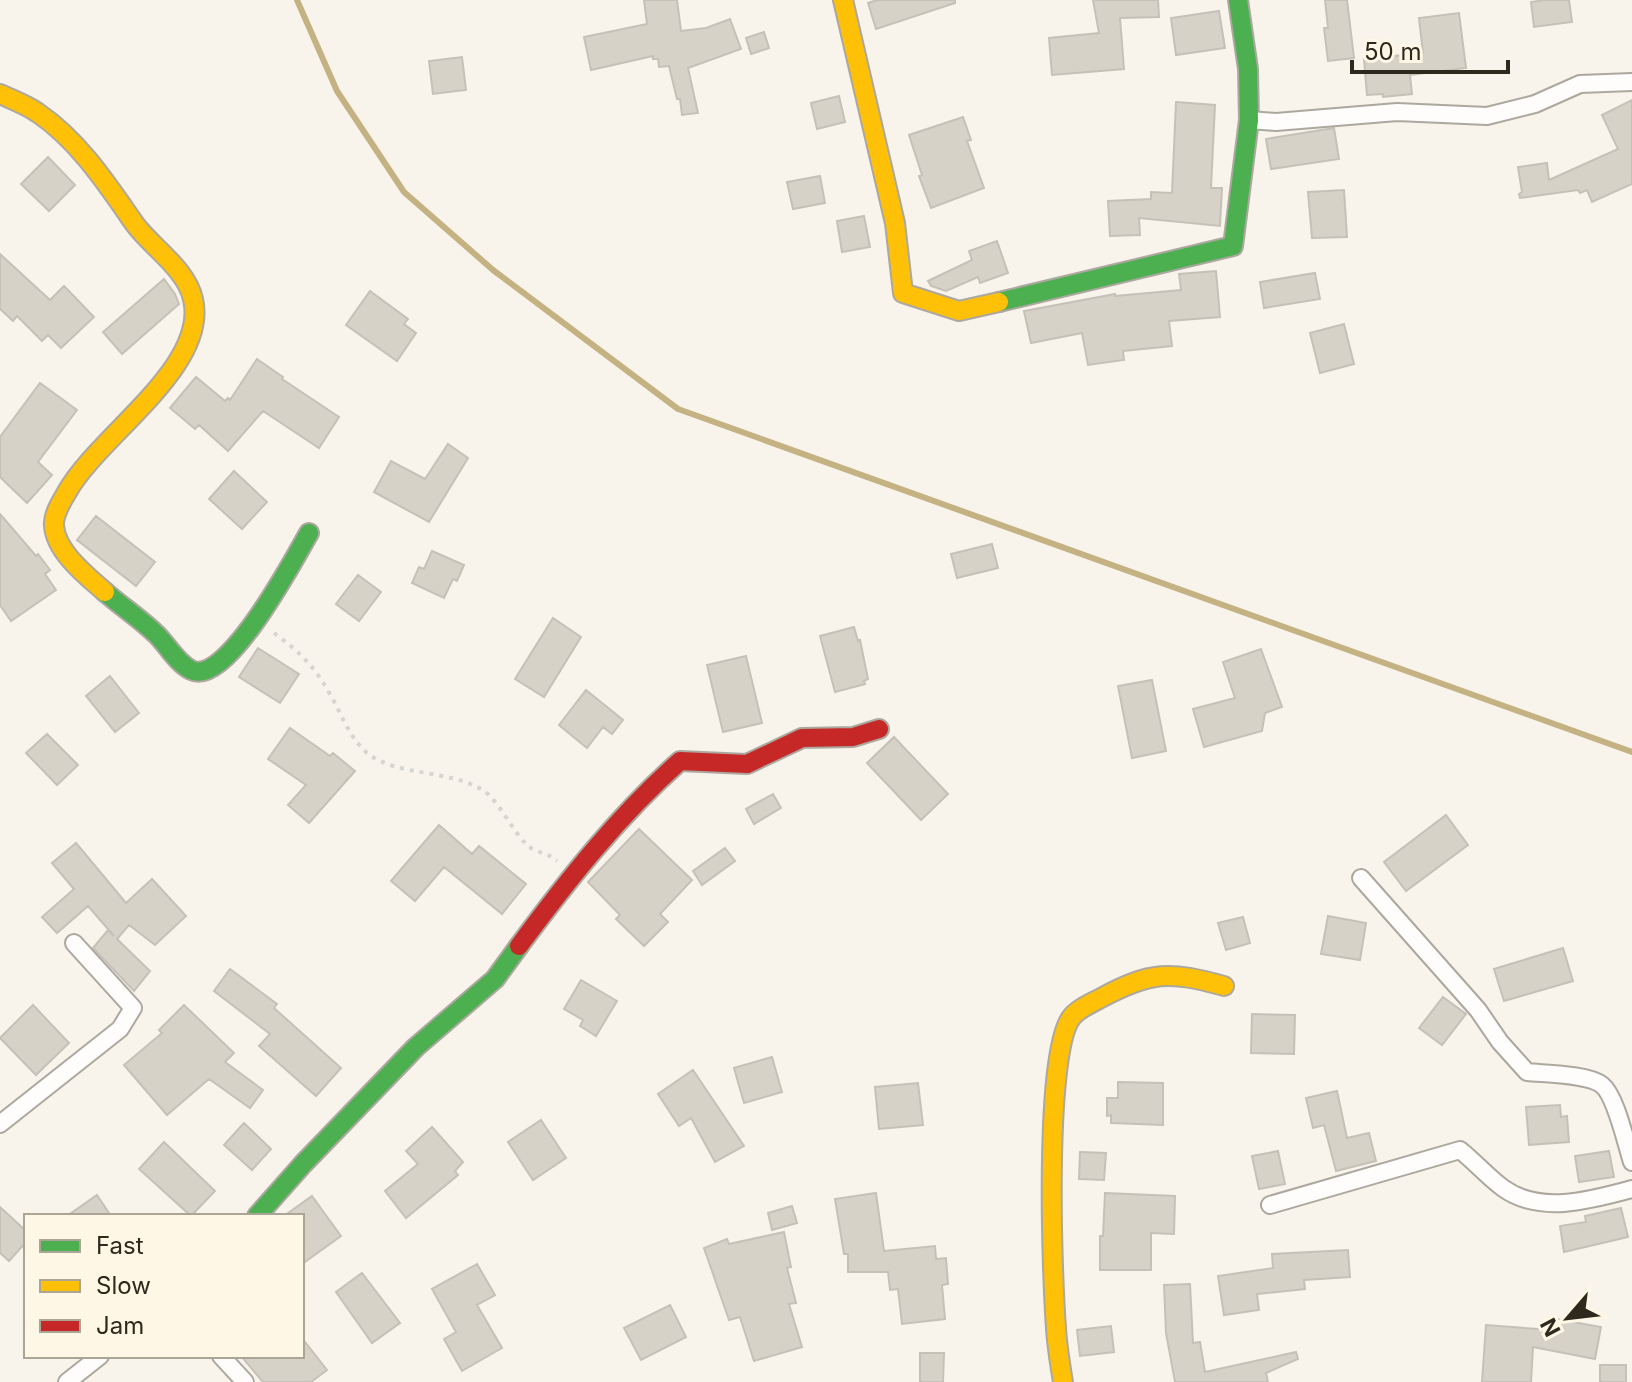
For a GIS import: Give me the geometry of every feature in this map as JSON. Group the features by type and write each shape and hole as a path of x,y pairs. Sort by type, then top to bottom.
{"street":[{"path":"843,0 895,223 903,293 959,311 1233,246 1249,120 1248,69 1238,0"},
{"path":"1249,120 1276,122 1397,112 1487,116 1535,104 1580,84 1632,82"},
{"path":"0,94 44,117 76,150 107,183 140,232 183,277 193,297 193,331 179,364 72,481 57,512 54,526 57,539 88,576 156,634 192,671 204,673 217,667 251,626 309,533"},
{"path":"259,1214 416,1047 495,979 573,877 647,790 680,761 747,764 802,738 853,737 879,729"},
{"path":"1361,878 1478,1010 1500,1042 1527,1072 1573,1077 1604,1086 1611,1097 1632,1162"},
{"path":"0,1124 120,1029 133,1008 74,943"},
{"path":"1063,1382 1055,1318 1052,1201 1058,1075 1062,1039 1070,1018 1094,1000 1155,975 1186,975 1224,986"},
{"path":"1270,1205 1460,1150 1503,1188 1524,1200 1548,1203 1585,1201 1632,1189"},
{"path":"67,1382 97,1358"},
{"path":"223,1358 245,1382"}],"path":[{"path":"251,626 268,629 306,658 330,693 344,725 370,755 398,767 441,775 485,791 528,847 551,855 573,877"}],"building":[{"path":"644,0 677,0 681,31 706,28 730,19 741,49 688,68 698,113 682,115 669,66 659,67 658,59 653,59 653,56 591,70 584,37 647,24"},
{"path":"877,0 955,0 955,3 876,29 868,3"},
{"path":"1093,0 1158,0 1159,17 1120,18 1124,69 1052,75 1049,38 1099,33"},
{"path":"1325,0 1347,0 1354,58 1328,61"},
{"path":"1569,0 1572,22 1534,27 1531,2"},
{"path":"1219,11 1225,48 1176,55 1171,18"},
{"path":"1459,13 1466,68 1410,75 1412,94 1367,95 1364,59 1423,53 1419,18"},
{"path":"764,32 769,48 751,54 746,38"},
{"path":"462,57 466,90 433,94 429,61"},
{"path":"839,96 845,122 817,129 811,103"},
{"path":"1632,100 1632,184 1592,202 1587,190 1520,198 1518,167 1547,163 1549,180 1618,149 1602,115"},
{"path":"1176,102 1215,105 1211,188 1222,188 1220,226 1139,218 1140,235 1110,236 1108,201 1151,199 1151,192 1172,193"},
{"path":"963,117 971,140 967,141 984,188 931,208 909,135"},
{"path":"1334,128 1339,159 1271,169 1266,139"},
{"path":"48,157 75,185 49,211 21,184"},
{"path":"820,176 825,203 793,209 787,182"},
{"path":"1344,190 1347,237 1312,238 1308,192"},
{"path":"864,216 870,247 842,252 837,221"},
{"path":"997,241 1008,273 980,283 978,277 946,291 931,286 928,281 972,260 969,251"},
{"path":"0,254 50,300 64,286 94,317 61,348 48,335 42,341 17,316 13,321 0,309"},
{"path":"1216,271 1220,317 1169,321 1172,346 1123,351 1124,360 1088,365 1082,333 1031,343 1024,311 1115,294 1181,290 1179,274"},
{"path":"1315,273 1320,299 1264,308 1260,282"},
{"path":"164,279 179,304 122,354 103,332"},
{"path":"370,291 408,319 404,324 416,333 397,361 346,325"},
{"path":"1344,324 1354,364 1320,373 1310,333"},
{"path":"257,359 339,417 319,448 263,411 228,451 199,425 195,429 170,408 196,377 225,401 230,400"},
{"path":"40,383 77,410 38,462 52,475 27,503 0,477 0,437"},
{"path":"448,444 468,458 429,522 374,492 391,461 425,479"},
{"path":"234,471 267,502 242,529 209,499"},
{"path":"0,514 50,570 45,574 56,590 11,621 0,605"},
{"path":"96,516 155,562 136,586 77,540"},
{"path":"992,544 998,568 957,578 951,554"},
{"path":"432,551 464,565 444,598 412,583 419,567 424,569"},
{"path":"358,575 381,592 359,621 336,604"},
{"path":"553,618 581,637 544,697 515,679"},
{"path":"854,627 860,640 868,679 864,681 865,684 835,692 820,636"},
{"path":"258,648 299,674 280,703 239,677"},
{"path":"1261,649 1282,707 1265,713 1262,731 1204,747 1193,709 1235,698 1223,662"},
{"path":"746,656 762,723 723,732 707,665"},
{"path":"110,676 139,713 115,732 86,696"},
{"path":"1152,680 1166,751 1132,758 1118,686"},
{"path":"586,690 623,720 612,734 603,727 587,748 559,725"},
{"path":"290,728 330,756 333,753 355,771 309,823 288,805 306,785 268,759"},
{"path":"47,734 78,765 57,785 26,753"},
{"path":"894,737 948,794 921,820 867,763"},
{"path":"773,794 781,808 754,824 746,809"},
{"path":"1446,815 1468,845 1406,891 1384,862"},
{"path":"439,825 472,854 479,846 526,884 502,914 444,867 415,901 391,881"},
{"path":"639,829 692,880 660,914 668,922 644,946 616,919 620,915 588,882"},
{"path":"76,843 126,903 152,879 186,916 155,945 129,925 117,939 150,971 134,991 93,948 108,930 114,936 88,906 57,933 42,917 74,889 52,863"},
{"path":"725,848 735,861 702,885 693,871"},
{"path":"1328,916 1366,923 1360,960 1321,954"},
{"path":"1243,917 1250,943 1226,950 1218,923"},
{"path":"1563,948 1573,981 1504,1001 1494,969"},
{"path":"230,969 277,1004 274,1008 341,1068 316,1096 259,1046 270,1034 214,991"},
{"path":"581,980 617,1001 596,1036 580,1026 583,1020 564,1009"},
{"path":"1443,997 1466,1014 1442,1045 1419,1028"},
{"path":"33,1005 69,1043 36,1075 0,1038"},
{"path":"184,1005 234,1053 225,1062 263,1090 250,1108 209,1079 167,1115 124,1065 162,1033 159,1030"},
{"path":"1252,1014 1295,1015 1294,1054 1251,1053"},
{"path":"772,1057 782,1092 744,1103 734,1068"},
{"path":"693,1070 744,1146 715,1162 691,1118 679,1126 658,1094"},
{"path":"1118,1082 1163,1083 1163,1125 1111,1123 1111,1115 1107,1116 1107,1098 1118,1098"},
{"path":"918,1083 923,1125 879,1129 875,1087"},
{"path":"1337,1091 1347,1138 1369,1133 1376,1161 1336,1171 1324,1125 1313,1128 1306,1098"},
{"path":"1560,1105 1561,1117 1567,1116 1569,1142 1529,1145 1526,1107"},
{"path":"541,1120 566,1158 533,1180 508,1142"},
{"path":"244,1123 271,1149 252,1170 224,1145"},
{"path":"432,1127 463,1162 455,1171 458,1175 406,1218 385,1191 418,1164 406,1151"},
{"path":"164,1142 215,1191 193,1214 189,1214 139,1169"},
{"path":"1278,1151 1285,1184 1259,1189 1252,1156"},
{"path":"1609,1151 1614,1177 1579,1182 1575,1156"},
{"path":"1080,1152 1106,1153 1104,1180 1079,1179"},
{"path":"876,1193 884,1251 935,1246 936,1259 946,1258 948,1284 942,1285 945,1319 902,1324 898,1289 890,1290 888,1272 848,1272 848,1254 844,1254 835,1199"},
{"path":"1105,1193 1175,1196 1174,1234 1151,1233 1151,1270 1100,1270"},
{"path":"97,1195 110,1214 70,1214"},
{"path":"312,1196 341,1236 304,1263 304,1214 287,1214"},
{"path":"792,1206 797,1223 772,1230 768,1213"},
{"path":"0,1207 24,1229 24,1244 9,1261 0,1253"},
{"path":"1621,1208 1628,1237 1564,1252 1560,1226 1586,1222 1585,1216"},
{"path":"784,1232 791,1267 787,1268 796,1303 789,1304 802,1347 754,1361 740,1317 729,1320 704,1248 727,1239 729,1244"},
{"path":"1348,1250 1350,1277 1304,1280 1305,1289 1257,1294 1259,1310 1224,1315 1218,1276 1273,1268 1272,1254"},
{"path":"477,1264 495,1295 477,1305 502,1348 462,1371 444,1339 456,1332 432,1289"},
{"path":"362,1273 400,1323 372,1343 336,1292"},
{"path":"1190,1284 1193,1343 1200,1342 1205,1372 1296,1352 1298,1359 1266,1373 1268,1382 1175,1382 1166,1333 1164,1285"},
{"path":"670,1305 686,1337 641,1360 624,1328"},
{"path":"1551,1318 1601,1327 1595,1359 1533,1347 1531,1382 1482,1382 1486,1325 1551,1330"},
{"path":"1111,1326 1114,1352 1080,1356 1077,1330"},
{"path":"304,1341 327,1370 311,1382 263,1382 243,1358 304,1358"},
{"path":"920,1353 944,1353 943,1382 920,1382"},
{"path":"1600,1365 1626,1365 1626,1382 1600,1382"}],"waterway":[{"path":"297,0 337,91 404,192 493,270 678,409 1632,752"}],"traffic: fast":[{"path":"999,302 1233,246 1249,120 1248,69 1238,0"},
{"path":"105,592 151,629 186,667 206,670 222,660 258,618 309,533"},
{"path":"259,1214 416,1047 495,979 519,946"}],"traffic: slow":[{"path":"843,0 895,223 903,293 959,311 999,302"},
{"path":"0,94 38,113 79,149 141,232 183,278 193,299 193,324 185,350 148,400 82,470 55,517 54,526 60,545 81,571 105,592"},
{"path":"1063,1382 1054,1301 1052,1216 1053,1118 1062,1040 1071,1018 1081,1009 1118,989 1148,978 1175,976 1224,986"}],"traffic: jam":[{"path":"519,946 595,849 680,761 747,764 802,738 853,737 879,729"}]}
